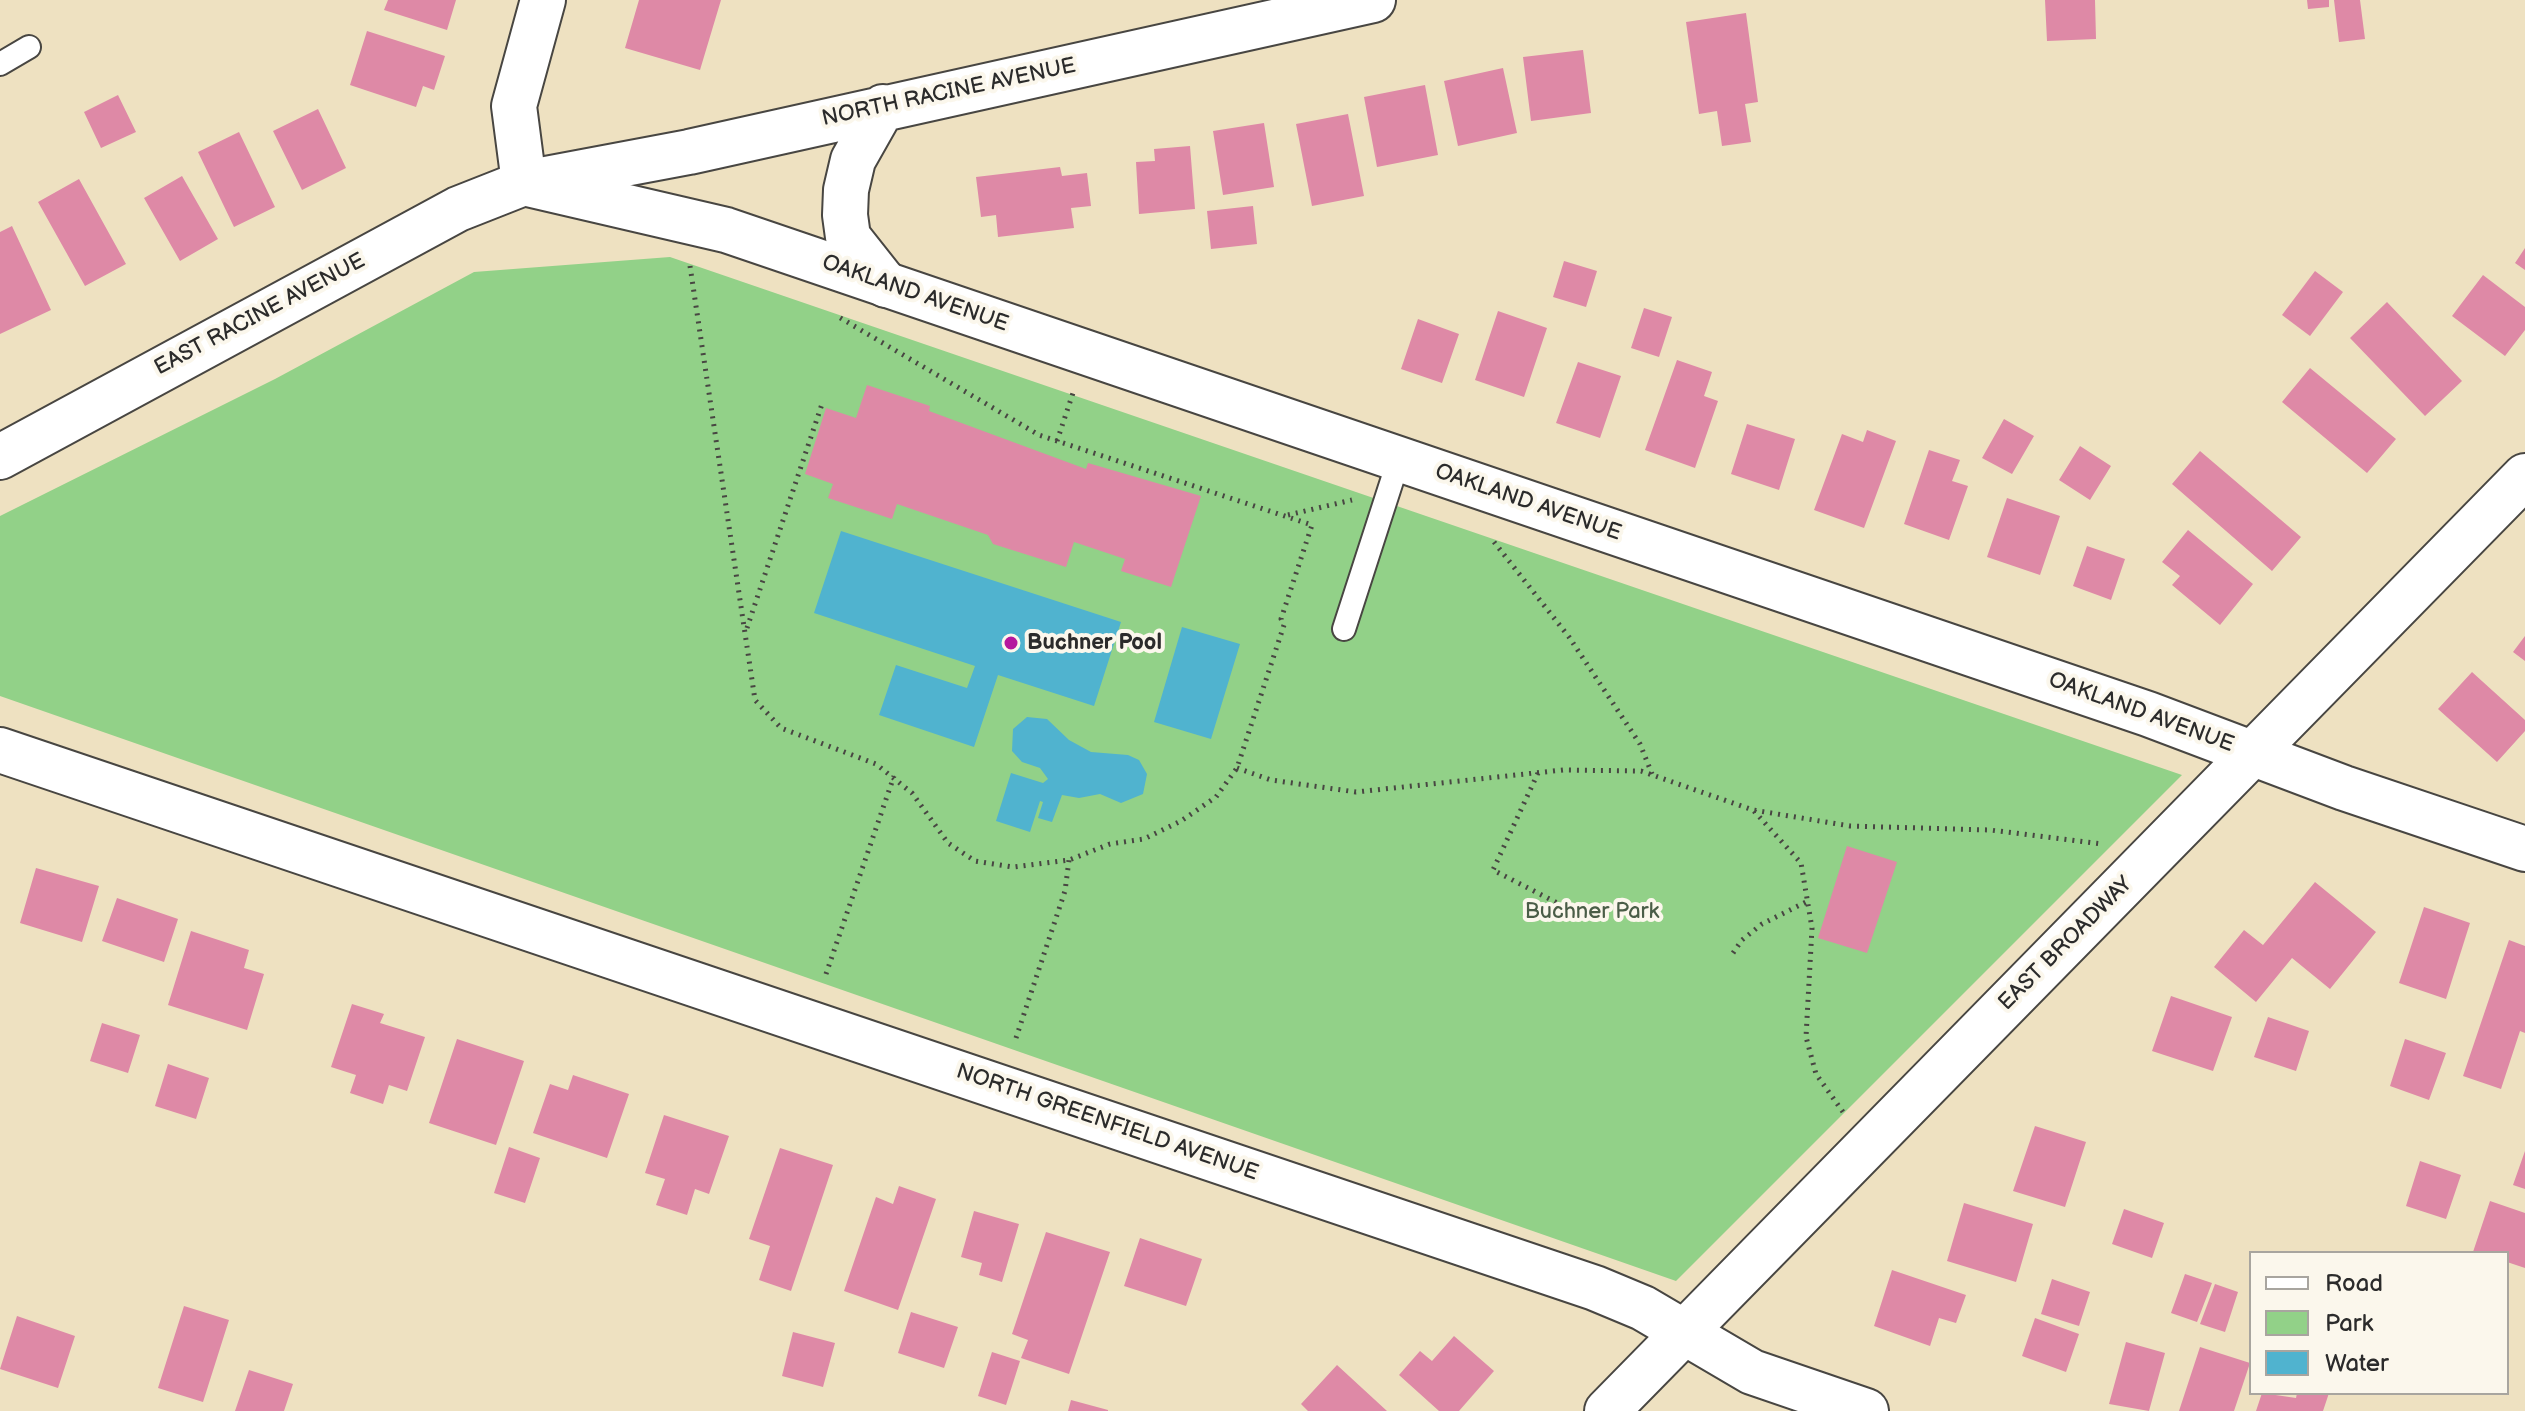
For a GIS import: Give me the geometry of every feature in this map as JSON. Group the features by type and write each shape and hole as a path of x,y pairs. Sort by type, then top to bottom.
{"street":[{"path":"524,183 514,106 543,0"},
{"name":"NORTH RACINE AVENUE","path":"524,183 689,152 1373,0"},
{"path":"883,107 853,160 846,190 845,215 848,237 886,285"},
{"name":"OAKLAND AVENUE","path":"524,183 726,230 1399,459 2525,849"},
{"name":"EAST RACINE AVENUE","path":"0,457 458,209 524,183"},
{"name":"EAST BROADWAY","path":"1607,1411 2525,476"},
{"name":"NORTH GREENFIELD AVENUE","path":"0,750 1595,1288 1643,1308 1752,1372 1866,1411"}],"lane":[{"path":"0,64 29,47"},
{"path":"1344,629 1399,459"}],"path":[{"path":"690,266 755,700 781,728 876,764 894,776 912,793 948,843 975,861 1013,867 1069,860 1110,844 1144,839 1181,821 1216,797 1237,768 1284,625 1281,619 1312,525 1039,435 837,316"},
{"path":"1057,441 1074,391"},
{"path":"746,630 823,401"},
{"path":"1287,515 1363,498"},
{"path":"1494,542 1569,637 1640,744 1652,775"},
{"path":"1237,768 1271,780 1356,792 1538,773 1641,771 1753,810 1850,826 1990,830 2108,845"},
{"path":"1538,773 1493,870 1567,908"},
{"path":"826,974 894,776"},
{"path":"1753,810 1801,863 1812,928 1806,1037 1816,1074 1844,1114"},
{"path":"1016,1038 1065,891 1069,860"},
{"path":"1733,953 1742,940 1762,924 1808,901"}],"green space":[{"name":"Buchner Park","path":"670,257 2182,775 1676,1281 0,696 0,516 275,379 474,272"}],"water":[{"name":"Buchner Pool","path":"841,531 1121,622 1094,706 998,675 974,747 879,715 896,665 967,688 975,666 814,613"},
{"path":"1182,627 1240,644 1211,739 1154,722"},
{"path":"1027,717 1047,719 1069,740 1091,752 1128,755 1139,760 1147,774 1143,794 1121,803 1100,794 1079,798 1062,795 1052,822 1038,818 1043,802 1040,801 1030,832 996,821 1011,773 1043,783 1048,779 1040,768 1022,762 1012,751 1013,729"}],"building":[{"path":"388,0 456,0 447,30 384,10"},
{"path":"639,0 721,0 700,70 625,48"},
{"path":"2045,0 2095,0 2096,39 2047,41"},
{"path":"2307,0 2329,0 2329,7 2308,9"},
{"path":"2334,0 2360,0 2365,39 2339,42"},
{"path":"1746,13 1758,102 1745,104 1751,142 1722,146 1717,111 1699,114 1686,22"},
{"path":"367,31 445,56 434,90 423,86 416,107 350,85"},
{"path":"1583,50 1591,113 1531,121 1523,57"},
{"path":"1503,68 1517,133 1458,146 1444,81"},
{"path":"1425,85 1438,155 1377,167 1364,97"},
{"path":"118,95 136,132 101,148 84,112"},
{"path":"318,109 346,168 302,190 273,131"},
{"path":"1348,114 1364,196 1312,206 1296,124"},
{"path":"1264,123 1274,187 1223,195 1213,131"},
{"path":"239,132 275,207 234,227 198,152"},
{"path":"1190,146 1195,209 1139,214 1136,162 1155,161 1154,149"},
{"path":"1060,167 1062,176 1087,173 1091,206 1071,208 1074,228 998,237 996,215 981,217 976,177"},
{"path":"182,176 218,239 180,261 144,198"},
{"path":"79,179 126,264 85,286 38,202"},
{"path":"1253,206 1257,244 1211,249 1207,211"},
{"path":"12,226 51,310 0,334 0,232"},
{"path":"2525,248 2525,270 2515,263"},
{"path":"1564,261 1597,271 1586,307 1553,297"},
{"path":"2315,271 2343,292 2310,336 2282,315"},
{"path":"2483,275 2525,307 2525,330 2505,356 2452,316"},
{"path":"2387,302 2462,381 2425,416 2350,338"},
{"path":"1644,308 1672,317 1659,357 1631,348"},
{"path":"1498,311 1547,328 1524,397 1475,380"},
{"path":"1418,319 1459,334 1442,383 1401,369"},
{"path":"1677,360 1712,372 1704,396 1718,401 1695,468 1645,450"},
{"path":"1578,362 1621,376 1600,438 1556,423"},
{"path":"2310,368 2396,439 2367,473 2282,402"},
{"path":"867,385 930,406 929,411 1086,469 1088,463 1201,496 1171,587 1121,571 1125,559 1074,542 1066,567 993,544 988,535 897,504 892,519 828,498 833,484 805,474 826,408 856,418"},
{"path":"2004,419 2034,436 2012,474 1982,458"},
{"path":"1747,424 1795,439 1779,490 1731,474"},
{"path":"1867,430 1896,441 1864,528 1814,510 1842,434 1863,442"},
{"path":"2080,446 2111,466 2090,500 2059,480"},
{"path":"1929,450 1960,460 1952,481 1968,486 1949,540 1904,524"},
{"path":"2200,451 2301,537 2272,571 2172,484"},
{"path":"2007,498 2060,516 2040,575 1987,557"},
{"path":"2188,530 2253,584 2220,625 2172,585 2180,576 2162,562"},
{"path":"2087,546 2125,559 2111,600 2073,586"},
{"path":"2525,636 2525,661 2513,652"},
{"path":"2472,672 2525,720 2525,731 2497,762 2438,709"},
{"path":"1847,846 1897,862 1867,953 1818,938"},
{"path":"36,868 99,886 82,942 20,923"},
{"path":"2315,882 2376,932 2330,989 2292,958 2256,1002 2214,967 2244,930 2263,945"},
{"path":"117,898 178,919 164,962 102,941"},
{"path":"2424,907 2470,923 2446,999 2399,983"},
{"path":"191,931 249,950 244,968 264,974 247,1030 168,1005"},
{"path":"2509,940 2525,946 2525,1033 2520,1031 2501,1089 2463,1076"},
{"path":"2171,996 2232,1017 2213,1071 2152,1051"},
{"path":"352,1004 384,1014 380,1023 425,1037 407,1091 389,1085 383,1104 350,1093 356,1075 331,1067"},
{"path":"2268,1017 2309,1031 2296,1071 2254,1057"},
{"path":"102,1023 140,1035 128,1073 90,1061"},
{"path":"457,1039 524,1061 496,1145 429,1123"},
{"path":"2405,1039 2446,1053 2429,1100 2390,1086"},
{"path":"168,1064 209,1078 196,1119 155,1106"},
{"path":"573,1075 629,1094 607,1158 533,1133 550,1084 568,1090"},
{"path":"664,1115 729,1136 709,1194 695,1189 687,1215 656,1205 665,1179 645,1173"},
{"path":"2035,1126 2086,1142 2065,1207 2013,1191"},
{"path":"509,1147 540,1158 525,1203 494,1193"},
{"path":"780,1148 833,1165 791,1291 759,1280 770,1246 749,1239"},
{"path":"2525,1151 2525,1189 2513,1185"},
{"path":"2420,1161 2461,1175 2446,1219 2406,1206"},
{"path":"899,1186 936,1199 898,1310 844,1291 876,1197 893,1204"},
{"path":"2490,1201 2525,1213 2525,1268 2509,1263 2509,1251 2473,1251"},
{"path":"1964,1203 2033,1224 2016,1282 1947,1261"},
{"path":"2124,1209 2164,1223 2152,1258 2112,1244"},
{"path":"974,1211 1019,1224 1002,1282 979,1275 982,1263 961,1257"},
{"path":"1046,1232 1110,1252 1069,1374 1021,1358 1028,1340 1012,1334"},
{"path":"1140,1238 1202,1259 1186,1306 1124,1286"},
{"path":"1892,1270 1966,1295 1956,1323 1939,1318 1930,1346 1874,1326"},
{"path":"2185,1274 2212,1283 2197,1322 2171,1313"},
{"path":"2052,1279 2090,1292 2079,1326 2041,1314"},
{"path":"2215,1284 2238,1292 2225,1332 2200,1324"},
{"path":"184,1306 229,1320 203,1402 158,1388"},
{"path":"911,1312 958,1327 944,1368 898,1353"},
{"path":"17,1316 75,1336 58,1388 0,1369"},
{"path":"2035,1318 2079,1334 2066,1372 2022,1356"},
{"path":"793,1332 835,1343 823,1387 782,1376"},
{"path":"1454,1336 1494,1371 1459,1411 1439,1411 1399,1375 1420,1351 1432,1361"},
{"path":"2126,1342 2165,1353 2149,1411 2109,1404"},
{"path":"2200,1347 2249,1363 2234,1411 2179,1411"},
{"path":"992,1352 1020,1361 1006,1405 978,1396"},
{"path":"1337,1365 1387,1411 1308,1411 1301,1404"},
{"path":"249,1370 293,1384 284,1411 235,1411"},
{"path":"2261,1395 2296,1398 2297,1395 2328,1395 2323,1411 2256,1411"},
{"path":"1071,1400 1108,1410 1108,1411 1068,1411"}],"place":[{"name":"Buchner Pool","path":"1011,643"}]}
